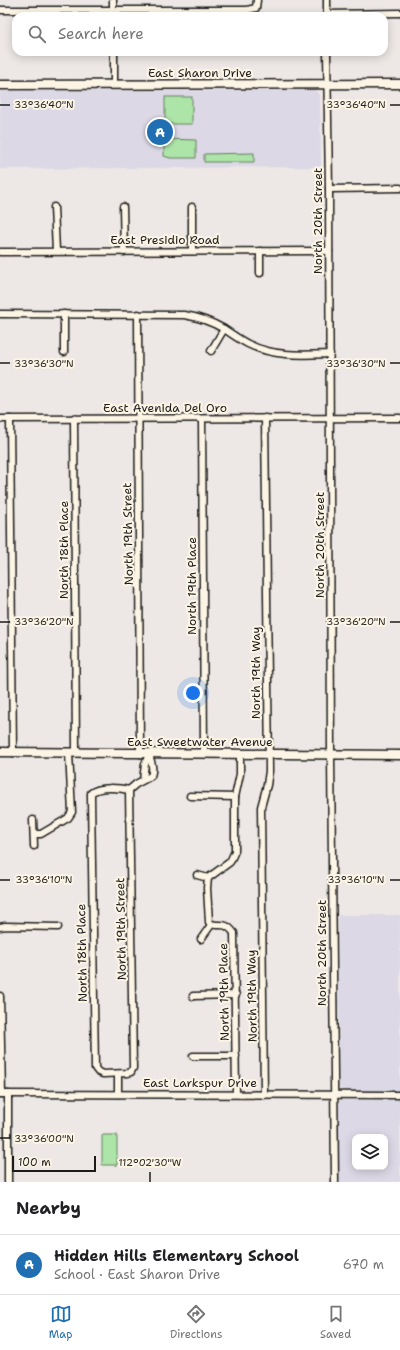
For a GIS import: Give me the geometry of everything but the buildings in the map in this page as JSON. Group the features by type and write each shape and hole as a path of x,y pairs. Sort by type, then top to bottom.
{"street":[{"path":"113,0 114,12"},
{"path":"158,12 247,10 256,8 257,0"},
{"path":"327,0 327,12"},
{"path":"0,10 76,12"},
{"path":"388,13 400,13"},
{"path":"114,56 114,85"},
{"name":"North 20th Street","path":"327,56 335,1182"},
{"name":"East Sharon Drive","path":"0,85 400,84"},
{"path":"329,189 400,188"},
{"path":"54,207 56,252"},
{"path":"123,207 124,252"},
{"path":"192,207 192,251"},
{"path":"260,251 260,273"},
{"name":"East Presidio Road","path":"0,252 329,251"},
{"path":"0,314 178,314 194,316 224,329 248,344 273,352 287,355 330,354"},
{"path":"64,314 64,352"},
{"name":"North 19th Street","path":"118,1074 131,1072 133,1068 129,790 136,784 151,776 152,772 152,764 144,754 138,419 138,314"},
{"path":"211,351 224,329"},
{"name":"North 18th Place","path":"34,834 41,834 68,818 72,812 74,418"},
{"name":"North 19th Way","path":"264,1095 261,808 267,785 268,754 265,418"},
{"name":"East Avenida Del Oro","path":"0,419 400,418"},
{"path":"10,419 13,753"},
{"name":"North 19th Place","path":"202,419 204,754"},
{"name":"East Sweetwater Avenue","path":"0,752 400,755"},
{"path":"201,939 210,925 207,888 208,878 230,862 235,851 235,797 240,774 240,754"},
{"name":"North 18th Place","path":"118,1074 102,1074 95,1068 91,793 102,788 129,790"},
{"path":"190,796 235,797"},
{"path":"33,820 34,846"},
{"path":"197,875 208,878"},
{"name":"North 19th Place","path":"210,925 224,925 230,927 234,933 236,995 236,1094"},
{"path":"0,927 58,927"},
{"path":"193,996 236,995"},
{"path":"0,996 8,1182"},
{"path":"193,1056 236,1056"},
{"path":"118,1074 118,1094"},
{"name":"East Larkspur Drive","path":"4,1094 400,1095"}],"shaded area":[{"path":"315,90 320,96 321,167 0,169 0,91"},
{"path":"338,915 400,915 400,1091 344,1091 339,1087"},
{"path":"341,1100 400,1100 400,1182 339,1182 339,1103"}],"green space":[{"path":"165,97 192,97 192,124 165,124"},
{"path":"164,139 196,140 196,158 170,158 164,156"},
{"path":"254,153 254,162 204,162 204,154"},
{"path":"102,1135 117,1135 117,1165 102,1165"}],"place":[{"name":"Hidden Hills Elementary School","path":"160,132"}]}
